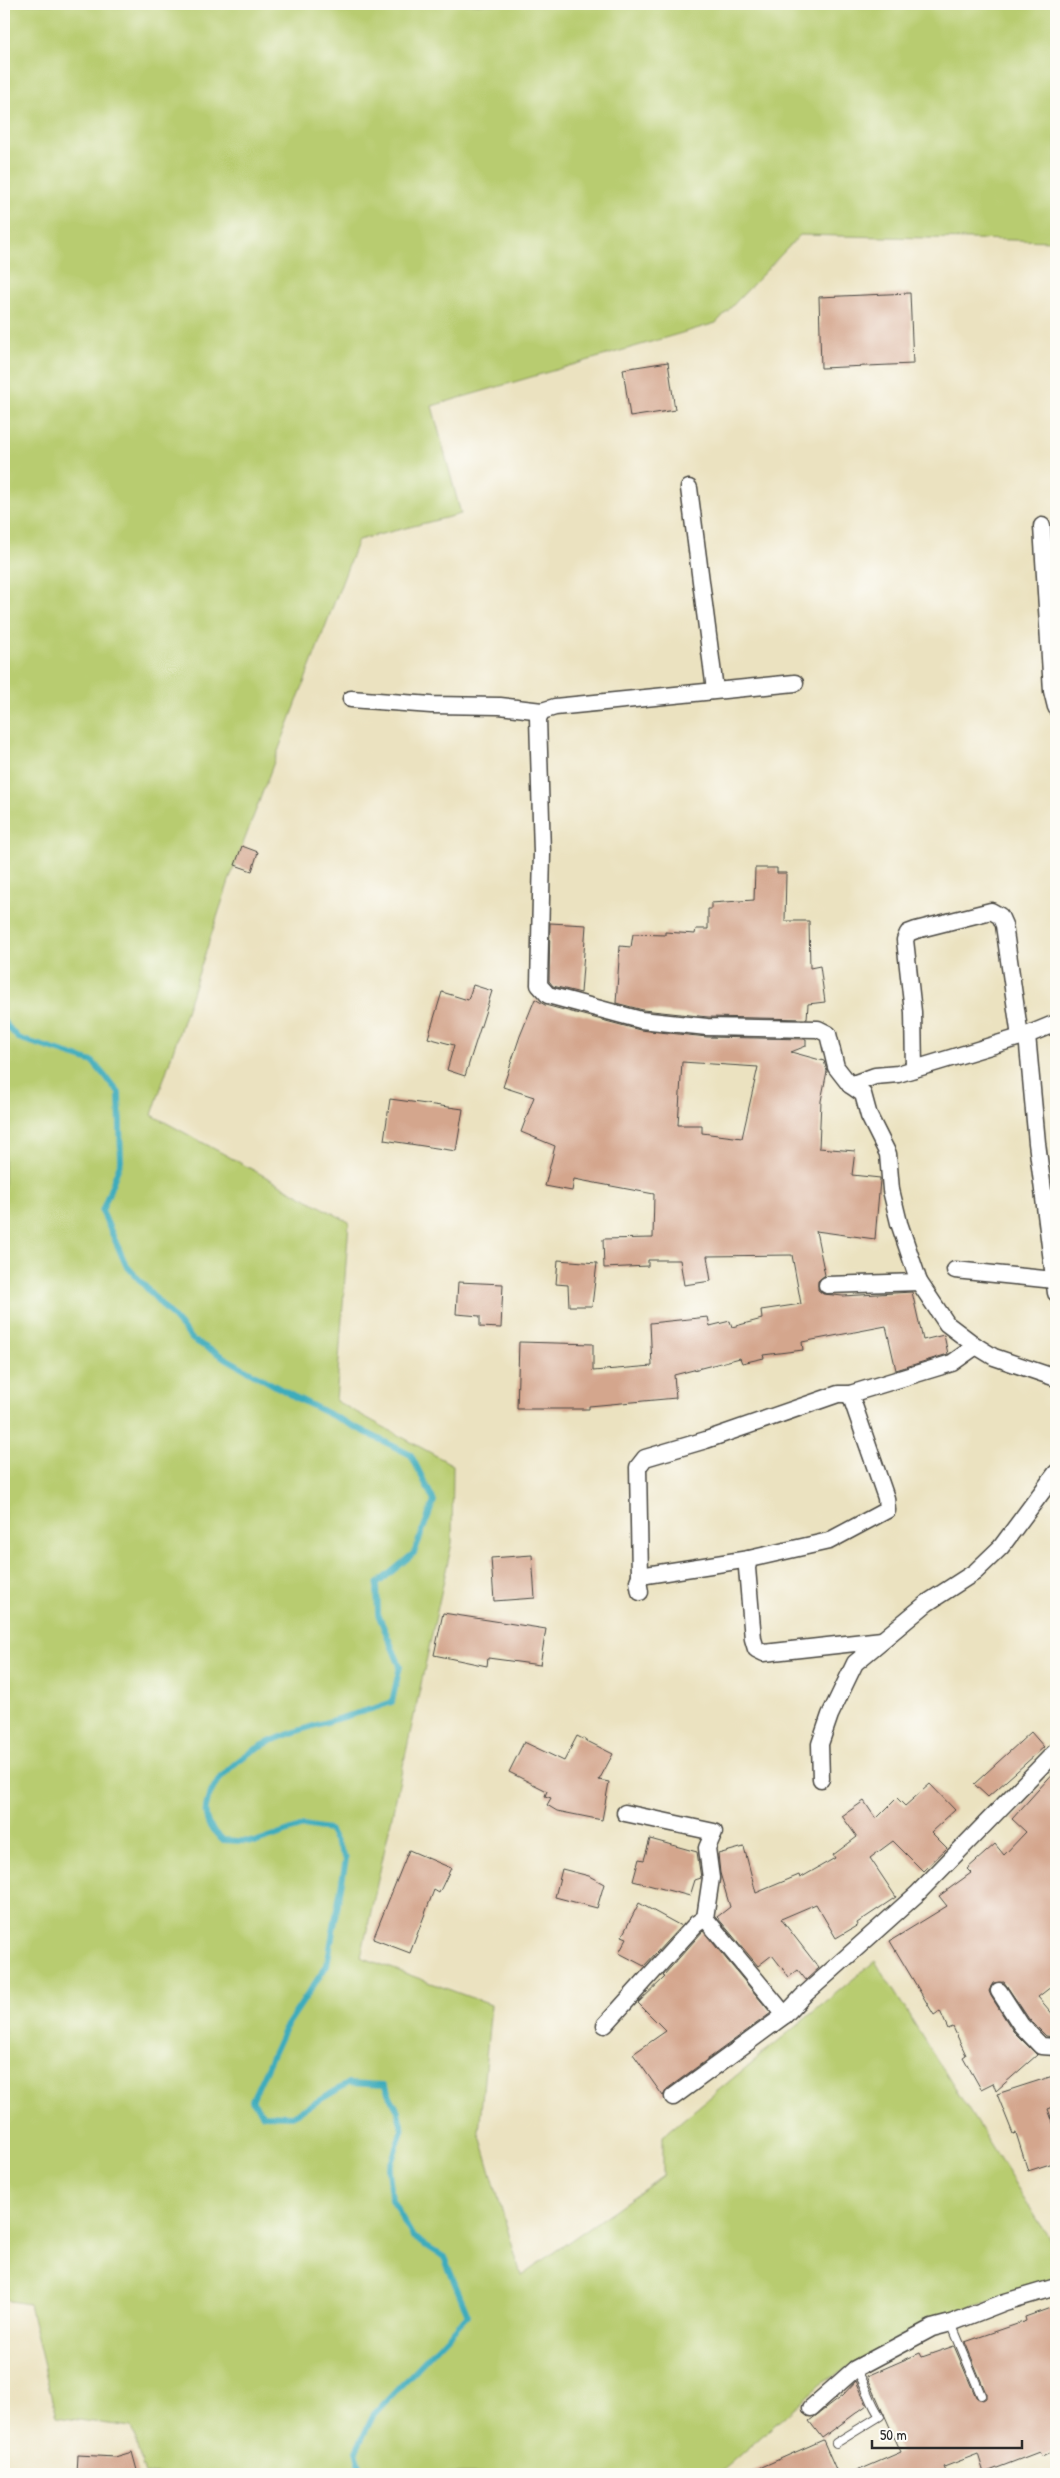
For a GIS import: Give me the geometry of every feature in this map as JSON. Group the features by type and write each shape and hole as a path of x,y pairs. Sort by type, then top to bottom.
{"street":[{"path":"689,488 715,690"},
{"path":"1042,526 1052,691 1056,708"},
{"path":"351,700 431,705 500,706 542,711 555,707 795,683"},
{"path":"542,711 538,718 542,853 539,985 548,995 641,1020 707,1027 818,1029 828,1034 836,1067 850,1085 863,1094 869,1116 888,1154 891,1190 919,1282 947,1324 976,1346 994,1357 1056,1378"},
{"path":"914,1069 912,1012 905,940 908,933 991,911 1000,916 1004,925 1023,1036 1055,1286 955,1270"},
{"path":"850,1085 875,1076 898,1074 1023,1036 1056,1023"},
{"path":"827,1285 919,1282"},
{"path":"640,1592 638,1581 640,1576 639,1463 645,1458 706,1440 838,1394 850,1394 952,1363 976,1346"},
{"path":"640,1576 749,1559 829,1542 887,1510 886,1498 850,1394"},
{"path":"821,1779 820,1744 830,1714 855,1663 927,1603 975,1572 1001,1547 1056,1473"},
{"path":"749,1559 753,1639 756,1649 764,1654 882,1640"},
{"path":"673,2097 785,2015 917,1894 1056,1751"},
{"path":"605,2025 696,1924 705,1918 711,1878 707,1848 714,1832 625,1813"},
{"path":"705,1918 785,2015"},
{"path":"999,1991 1021,2025 1041,2046 1056,2047"},
{"path":"811,2408 855,2369 932,2328 951,2324 1005,2302 1056,2287"}],"lane":[{"path":"951,2324 981,2395"},
{"path":"836,2443 880,2416 875,2409 861,2376 855,2369"}],"green space":[{"path":"4,4 1056,4 1056,241 800,235 716,323 432,406 461,514 358,540 229,881 152,1115 349,1222 336,1401 453,1465 452,1543 361,1957 491,2005 479,2132 521,2275 663,2176 663,2136 875,1961 1056,2249 1056,2281 929,2320 821,2384 719,2474 145,2474 131,2427 56,2417 29,2304 4,2300 4,1024 15,1034 4,1019"}],"building":[{"path":"910,293 913,364 821,368 819,297"},
{"path":"668,362 675,410 630,417 623,369"},
{"path":"242,846 258,852 252,871 235,865"},
{"path":"755,868 777,868 777,873 786,873 785,921 809,921 810,968 820,966 825,1002 808,1004 807,1019 708,1017 643,1010 616,1003 620,946 631,947 633,934 665,935 665,932 695,934 696,929 708,929 708,909 711,909 711,903 754,900"},
{"path":"550,923 586,925 581,993 553,986 549,981"},
{"path":"473,985 492,991 465,1076 447,1070 454,1045 428,1038 442,992 468,1000"},
{"path":"535,999 545,1005 640,1030 707,1037 806,1039 806,1046 791,1052 824,1061 827,1071 821,1101 819,1148 855,1151 852,1175 880,1178 875,1239 816,1231 825,1275 818,1281 818,1290 823,1294 843,1296 912,1292 923,1340 944,1335 948,1354 896,1370 886,1326 802,1342 803,1350 763,1355 764,1358 742,1363 740,1358 674,1375 676,1398 589,1406 589,1409 517,1409 519,1342 593,1344 593,1371 652,1366 650,1323 708,1317 710,1326 730,1321 732,1327 762,1319 761,1310 801,1304 792,1255 707,1256 711,1281 684,1285 680,1260 648,1260 648,1266 604,1268 603,1239 653,1238 654,1194 574,1179 572,1191 545,1186 555,1146 521,1132 534,1097 503,1087","holes":["682,1062 758,1067 742,1138 702,1133 702,1125 678,1125"]},
{"path":"390,1099 463,1109 456,1151 384,1140"},
{"path":"558,1260 597,1263 592,1306 569,1306 568,1285 556,1284"},
{"path":"458,1282 503,1284 501,1328 480,1327 480,1316 456,1314"},
{"path":"532,1555 535,1598 494,1601 491,1558"},
{"path":"443,1613 546,1629 540,1665 488,1658 487,1666 434,1655"},
{"path":"1031,1732 1044,1747 988,1797 974,1784"},
{"path":"577,1736 613,1754 599,1780 609,1782 602,1820 557,1811 547,1805 551,1798 545,1796 547,1791 509,1772 524,1742 564,1761"},
{"path":"1056,1770 1056,1983 1038,1997 1056,2018 1056,2037 1046,2036 1029,2019 1004,1982 993,1983 989,1991 991,1996 1013,2031 1037,2055 996,2091 993,2083 981,2089 963,2057 966,2055 953,2027 948,2029 940,2011 934,2015 890,1941 947,1906 939,1896 971,1873 967,1869 995,1844 1004,1855 1026,1832 1012,1819"},
{"path":"930,1784 955,1810 931,1832 947,1848 923,1871 893,1841 870,1858 896,1897 857,1923 858,1925 836,1938 816,1904 781,1919 819,1968 806,1980 798,1970 789,1977 772,1955 758,1966 717,1917 730,1907 720,1873 718,1854 744,1847 756,1893 799,1875 800,1878 835,1858 833,1855 857,1837 842,1816 864,1801 876,1819 897,1798 905,1806"},
{"path":"650,1839 697,1852 701,1878 695,1880 690,1896 633,1881 639,1859 644,1860"},
{"path":"409,1850 451,1868 439,1893 434,1890 410,1953 373,1939"},
{"path":"562,1869 589,1876 604,1884 597,1908 555,1897"},
{"path":"639,1903 681,1926 644,1966 619,1953 627,1938 622,1936"},
{"path":"703,1931 771,2013 667,2089 663,2096 633,2054 666,2031 638,2003 665,1977 663,1976"},
{"path":"1056,2075 1056,2106 1048,2109 1056,2131 1056,2162 1028,2171 1016,2133 1013,2134 997,2094"},
{"path":"1056,2306 1056,2450 1042,2457 1039,2452 984,2473 978,2454 944,2467 947,2474 850,2474 901,2452 867,2376 920,2353 922,2357 954,2346 976,2397 983,2400 986,2398 986,2393 965,2342 1026,2321 1025,2317"},
{"path":"856,2381 867,2405 822,2438 809,2421 842,2396"},
{"path":"823,2440 838,2474 746,2474"},
{"path":"132,2452 138,2474 77,2474 78,2455 115,2457"}],"waterway":[{"path":"4,1022 18,1038 93,1062 119,1093 121,1161 102,1211 126,1265 193,1340 295,1397 411,1455 434,1501 414,1553 377,1584 378,1614 400,1666 392,1702 295,1732 271,1741 249,1753 230,1768 214,1787 208,1799 206,1809 206,1818 209,1825 223,1840 257,1842 303,1826 329,1830 346,1859 327,1965 284,2030 252,2100 263,2115 292,2116 349,2083 384,2085 398,2111 402,2130 389,2170 392,2200 413,2237 444,2257 468,2315 374,2414 356,2451 362,2474"}]}
